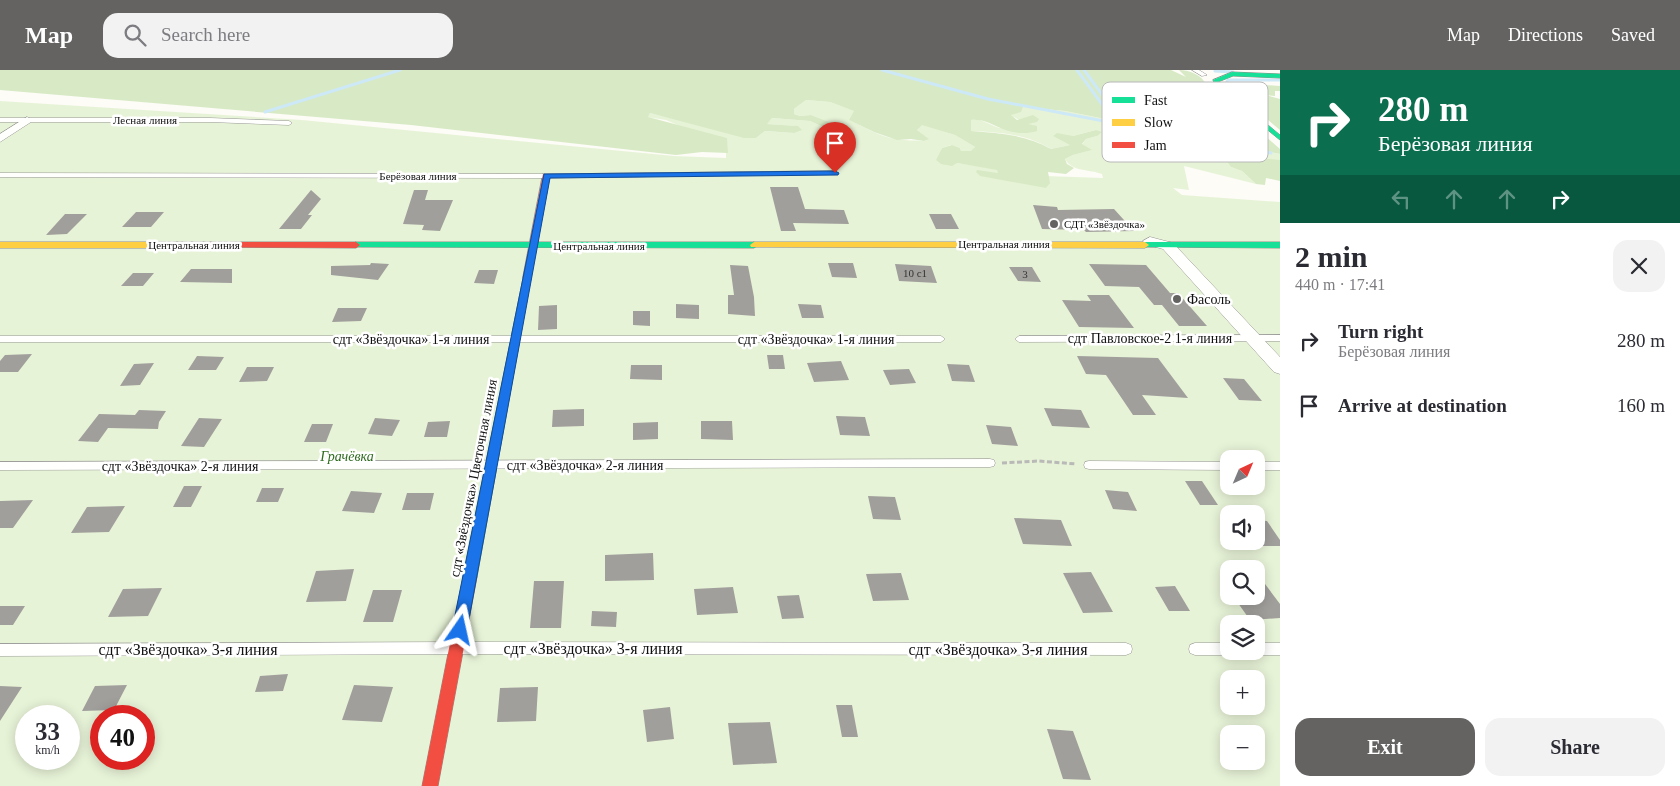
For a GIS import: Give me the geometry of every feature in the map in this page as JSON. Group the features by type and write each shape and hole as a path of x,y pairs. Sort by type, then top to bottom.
{"street":[{"path":"1216,82 1216,78 1225,75 1280,76"},
{"path":"0,139 27,120"},
{"path":"1268,128 1280,138"},
{"name":"сдт «Звёздочка» Цветочная линия","path":"430,786 546,176"},
{"path":"1099,244 1114,240 1147,240 1168,246 1280,245"},
{"name":"Центральная линия","path":"0,245 1099,244"},
{"path":"1168,246 1280,368"}],"lane":[{"path":"1195,70 1204,75"},
{"name":"Лесная линия","path":"0,120 210,120 289,123"},
{"name":"Берёзовая линия","path":"0,175 546,176 835,173"},
{"name":"сдт Павловское-2 1-я линия","path":"1019,339 1280,338"},
{"name":"сдт «Звёздочка» 1-я линия","path":"0,339 941,339"},
{"name":"сдт «Звёздочка» 2-я линия","path":"0,466 990,463"},
{"path":"1089,465 1220,466"},
{"path":"1265,466 1280,466"},
{"name":"сдт «Звёздочка» 3-я линия","path":"0,650 456,648 1126,649"},
{"path":"1195,649 1220,649"},
{"path":"1265,649 1280,649"}],"path":[{"path":"990,463 1038,461 1089,465"}],"green space":[{"path":"0,70 1171,70 1186,77 1179,70 1183,70 1195,74 1205,82 1102,82 1102,118 1065,111 1023,107 1021,112 1011,115 1017,120 1033,115 1039,119 1037,122 1028,124 1037,126 1037,131 1028,133 1012,132 979,120 971,120 971,131 1023,138 1051,149 1070,145 1053,136 1057,133 1073,136 1096,130 1102,132 1097,136 1086,139 1082,144 1092,150 1065,159 1067,164 1074,168 1066,174 1048,172 1050,183 1046,188 980,176 976,172 977,170 998,173 997,170 957,163 952,166 941,164 936,160 942,148 952,145 960,148 961,151 971,151 975,147 955,135 922,125 917,130 929,139 924,141 911,139 897,140 849,120 854,111 830,102 806,100 794,109 794,114 800,116 811,115 845,128 843,131 832,131 810,121 772,118 767,124 798,126 802,130 794,133 765,131 756,138 744,138 650,113 648,117 727,138 728,153 702,152 676,155 411,125 0,90"},
{"path":"1268,85 1280,86 1280,91 1275,91 1275,96 1268,95"},
{"path":"1268,96 1280,99 1280,130 1268,120"},
{"name":"Грачёвка","path":"806,100 830,102 855,111 850,120 861,126 884,136 904,140 924,141 928,139 917,130 922,124 955,135 975,147 972,151 961,151 960,148 951,145 942,148 937,160 1045,176 1103,178 1102,174 1097,172 1081,170 1072,166 1065,159 1091,150 1082,145 1086,139 1097,136 1096,130 1073,136 1070,145 1051,149 1022,137 1002,133 971,131 971,120 978,119 999,128 1027,124 1010,115 1023,107 1065,111 1102,118 1102,162 1266,162 1231,167 1242,171 1256,184 1184,166 1189,190 1173,188 1182,195 1280,202 1280,786 0,786 0,101 302,120 674,156 726,158 726,146 666,120 647,117 650,113 756,138 765,131 794,133 797,126 766,124 772,118 810,121 832,131 844,128 811,115 800,116 794,114 794,109"},
{"path":"1268,139 1280,149 1280,154 1268,152"},
{"name":"Грачёвка","path":"1268,152 1280,154 1280,160 1268,162"},
{"path":"1268,159 1280,160 1280,181 1266,178 1265,185 1256,184 1242,171 1231,167 1228,162 1268,162"}],"building":[{"path":"770,187 798,187 805,209 844,210 849,224 793,223 796,231 781,231"},
{"path":"311,190 321,199 308,215 312,215 301,229 279,229"},
{"path":"414,190 428,190 425,200 453,200 440,231 422,230 424,225 403,224"},
{"path":"1033,205 1057,207 1058,210 1114,209 1134,231 1086,232 1084,230 1042,229"},
{"path":"136,212 164,212 151,227 122,227"},
{"path":"65,214 87,214 67,234 46,235"},
{"path":"929,214 951,214 959,229 936,229"},
{"path":"371,263 389,264 378,280 331,275 331,266 370,265"},
{"path":"828,263 853,263 857,278 832,277"},
{"path":"895,264 931,266 937,283 899,281"},
{"path":"1089,264 1146,265 1170,293 1178,293 1207,326 1179,326 1162,305 1154,305 1139,287 1105,286"},
{"path":"730,265 748,266 754,297 755,316 728,314 728,295 734,295"},
{"path":"1009,267 1032,267 1041,282 1018,281"},
{"path":"191,269 232,269 232,283 180,282"},
{"path":"479,270 498,270 494,284 474,283"},
{"path":"133,273 154,273 143,286 121,286"},
{"path":"1087,295 1109,295 1134,328 1079,327 1062,300 1091,301"},
{"path":"676,304 699,305 699,319 676,318"},
{"path":"798,304 821,305 824,318 802,318"},
{"path":"557,305 557,329 538,330 539,306"},
{"path":"338,308 367,308 361,321 332,322"},
{"path":"633,311 650,311 650,326 633,325"},
{"path":"32,354 18,372 0,372 0,361 5,355"},
{"path":"767,355 783,355 785,369 769,369"},
{"path":"197,356 224,357 216,370 188,370"},
{"path":"1077,356 1158,358 1188,398 1142,395 1156,415 1133,415 1106,375 1086,374"},
{"path":"841,361 849,380 814,382 807,363"},
{"path":"154,363 140,385 120,386 134,364"},
{"path":"947,364 969,365 975,382 952,381"},
{"path":"631,365 662,365 662,380 630,379"},
{"path":"247,367 274,367 267,381 239,382"},
{"path":"909,369 916,383 890,385 883,370"},
{"path":"1223,378 1244,379 1262,401 1239,400"},
{"path":"1044,408 1081,410 1090,428 1052,426"},
{"path":"584,409 584,426 552,427 553,410"},
{"path":"139,410 166,411 159,422 158,429 108,428 98,442 78,441 99,414 135,415"},
{"path":"836,416 865,417 870,436 840,435"},
{"path":"199,418 222,419 204,447 181,446"},
{"path":"375,418 400,420 392,436 368,434"},
{"path":"450,421 447,437 424,437 428,422"},
{"path":"701,421 732,421 733,440 701,439"},
{"path":"658,422 658,439 633,440 633,423"},
{"path":"312,424 333,424 326,442 304,442"},
{"path":"986,425 1011,427 1018,446 992,444"},
{"path":"1185,481 1202,481 1218,505 1200,505"},
{"path":"184,486 202,486 191,507 173,507"},
{"path":"262,488 284,488 278,502 256,502"},
{"path":"1105,490 1128,492 1137,511 1113,509"},
{"path":"351,491 382,493 374,513 342,511"},
{"path":"407,493 434,493 430,510 402,510"},
{"path":"868,496 895,497 901,520 873,519"},
{"path":"33,500 13,528 0,528 0,501"},
{"path":"125,506 109,532 71,533 87,507"},
{"path":"1014,518 1061,520 1072,546 1023,544"},
{"path":"1265,521 1280,540 1280,546 1265,546"},
{"path":"653,553 654,580 605,581 605,555"},
{"path":"354,569 346,601 306,602 316,571"},
{"path":"1091,572 1113,612 1083,613 1063,573"},
{"path":"901,573 909,600 873,601 866,574"},
{"path":"534,581 564,581 561,628 530,628"},
{"path":"1265,584 1280,604 1280,618 1265,619 1265,615 1246,615 1239,605 1265,605"},
{"path":"1175,586 1190,611 1169,611 1155,587"},
{"path":"733,587 738,613 697,615 694,589"},
{"path":"162,588 148,616 108,617 123,589"},
{"path":"373,590 402,590 393,622 363,622"},
{"path":"799,595 804,618 782,619 777,596"},
{"path":"0,606 25,606 13,625 0,625"},
{"path":"592,611 617,612 616,627 591,626"},
{"path":"288,674 283,691 255,692 260,676"},
{"path":"127,685 117,705 90,705 90,711 82,711 95,686"},
{"path":"354,685 393,687 382,722 342,720"},
{"path":"0,686 22,687 0,721"},
{"path":"538,687 536,721 497,722 500,688"},
{"path":"836,705 852,705 858,737 842,737"},
{"path":"670,707 674,739 647,742 643,710"},
{"path":"770,722 777,763 733,765 728,723"},
{"path":"1047,729 1073,731 1091,780 1063,779"}],"waterway":[{"path":"265,112 400,70"},
{"path":"882,70 988,99 1102,121"},
{"path":"1077,70 1102,104"},
{"path":"1084,70 1102,94"},
{"path":"1215,71 1233,72"},
{"path":"1227,82 1228,80 1280,80"}],"traffic: fast":[{"path":"1216,82 1232,74 1280,76"},
{"path":"1268,128 1280,138"},
{"path":"356,245 754,245"},
{"path":"1145,245 1280,245"},
{"path":"470,577 527,278"}],"traffic: slow":[{"path":"0,245 193,245"},
{"path":"754,245 1145,245"}],"traffic: jam":[{"path":"527,278 546,176"},
{"path":"193,245 356,245"},
{"path":"430,786 470,577"}],"place":[{"name":"СДТ «Звёздочка»","path":"1054,224"},
{"name":"Фасоль","path":"1177,299"}],"route":[{"path":"460,630 546,176 835,173"}]}
